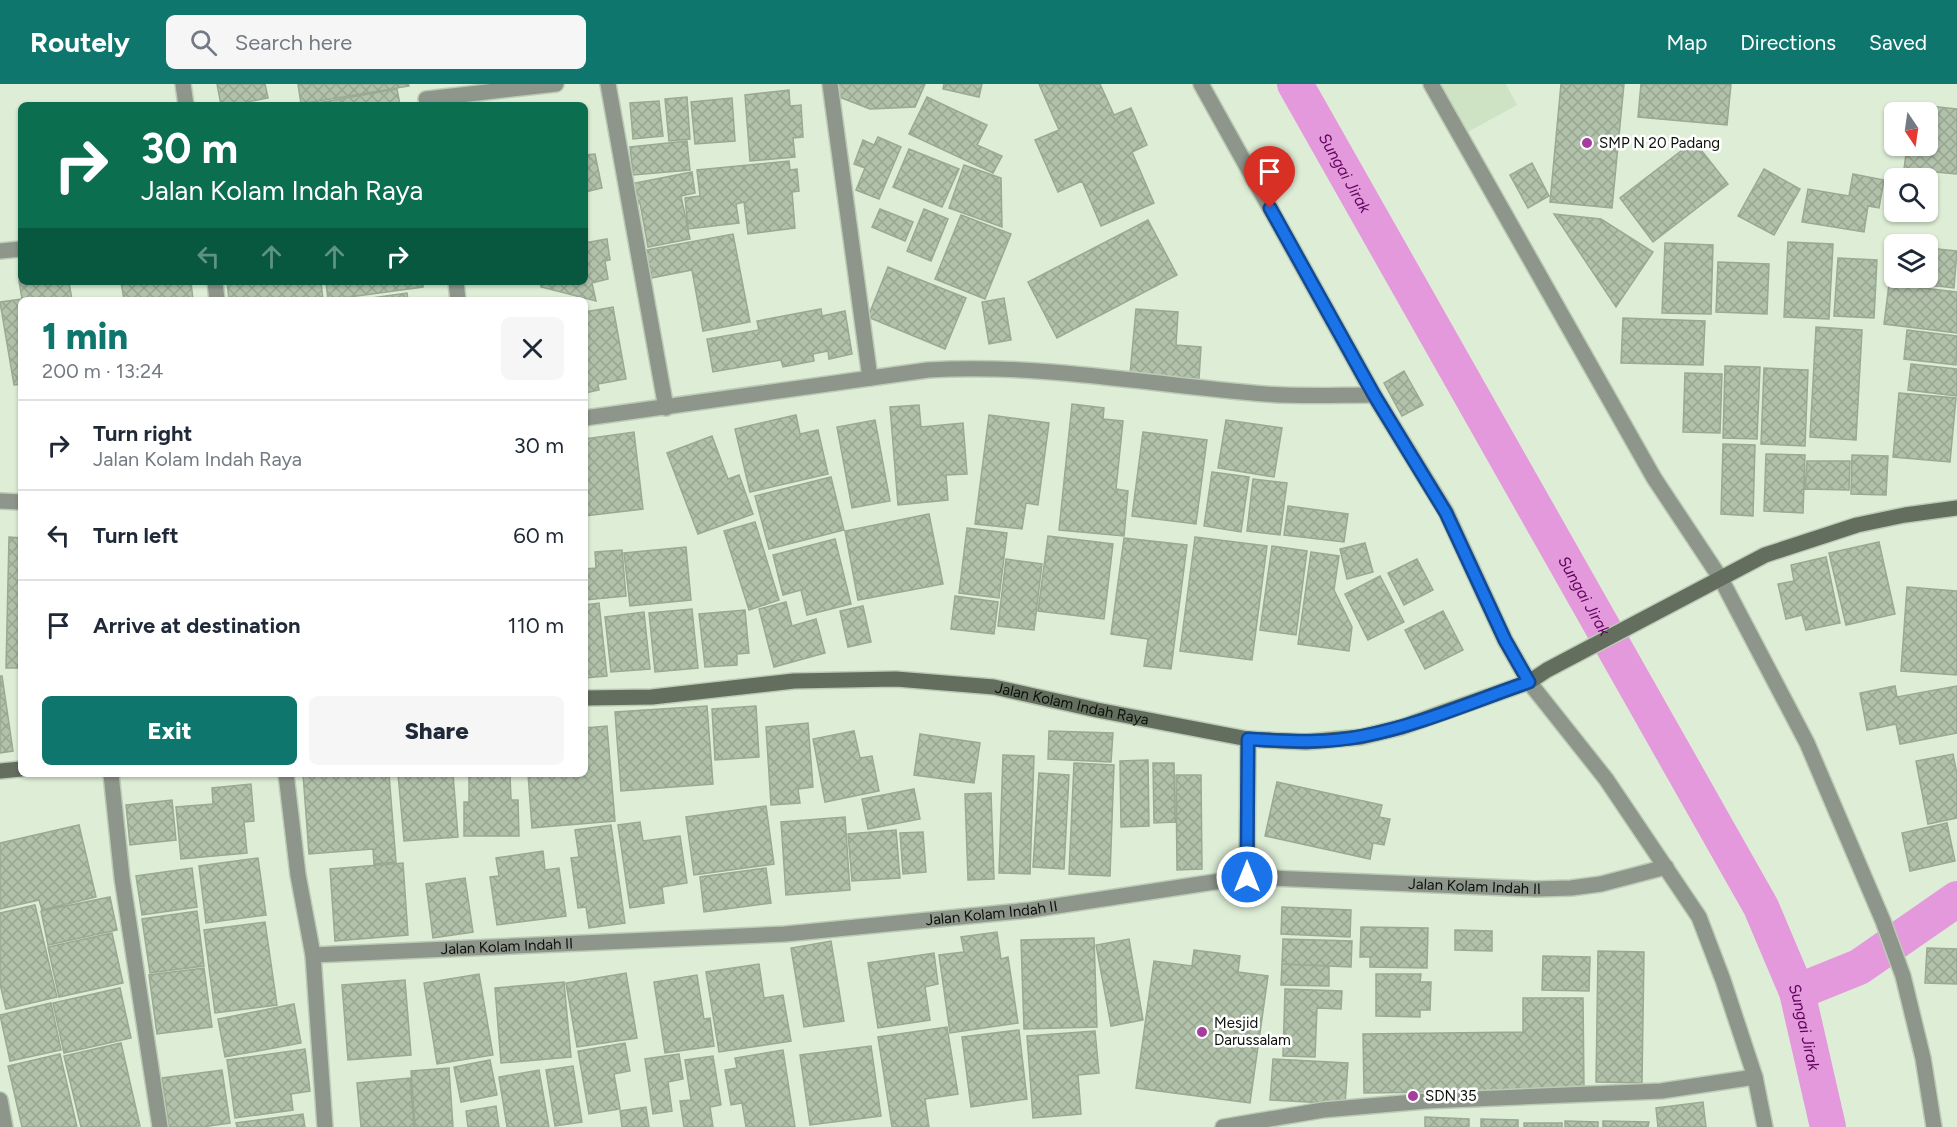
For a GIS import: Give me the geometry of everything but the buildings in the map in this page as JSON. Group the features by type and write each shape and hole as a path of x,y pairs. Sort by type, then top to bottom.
{"street":[{"path":"183,84 186,102"},
{"path":"426,96 556,84"},
{"path":"608,84 666,408"},
{"path":"830,84 870,378"},
{"path":"1201,84 1374,395 1446,513 1505,640 1529,682 1605,779 1699,917 1723,980 1755,1077 1765,1127"},
{"path":"1431,84 1654,478 1721,579 1807,743 1883,921 1903,976 1923,1058 1934,1127"},
{"path":"0,251 18,249"},
{"path":"588,418 927,370 964,368 1130,379 1267,394 1374,395"},
{"path":"0,501 18,502"},
{"name":"Jalan Kolam Indah Raya","path":"588,698 652,697 794,681 896,679 994,687 1097,710 1248,739 1306,742 1361,737 1402,727 1529,682 1547,670 1765,555 1857,525 1905,515 1957,508"},
{"path":"1247,877 1248,739"},
{"path":"0,771 18,769"},
{"path":"111,777 122,878 160,1127"},
{"path":"286,777 298,875 313,955 325,1127"},
{"name":"Jalan Kolam Indah II","path":"313,955 785,934 1030,910 1247,877 1535,889 1601,884 1666,867"},
{"path":"1223,1127 1323,1110 1426,1101 1661,1090 1755,1077"},
{"path":"0,1100 5,1127"}],"shaded area":[{"path":"1438,84 1506,84 1517,105 1466,133"}],"waterway":[{"name":"Sungai Jirak","path":"1295,84 1761,907 1797,992 1828,1127"},
{"path":"1797,992 1859,967 1957,899"}],"place":[{"name":"SMP N 20 Padang","path":"1587,143"},
{"name":"Mesjid Darussalam","path":"1202,1032"},
{"name":"SDN 35","path":"1413,1096"}],"route":[{"path":"1247,877 1248,739 1306,742 1361,737 1402,727 1529,682 1505,640 1446,513 1374,395 1270,208"}]}
